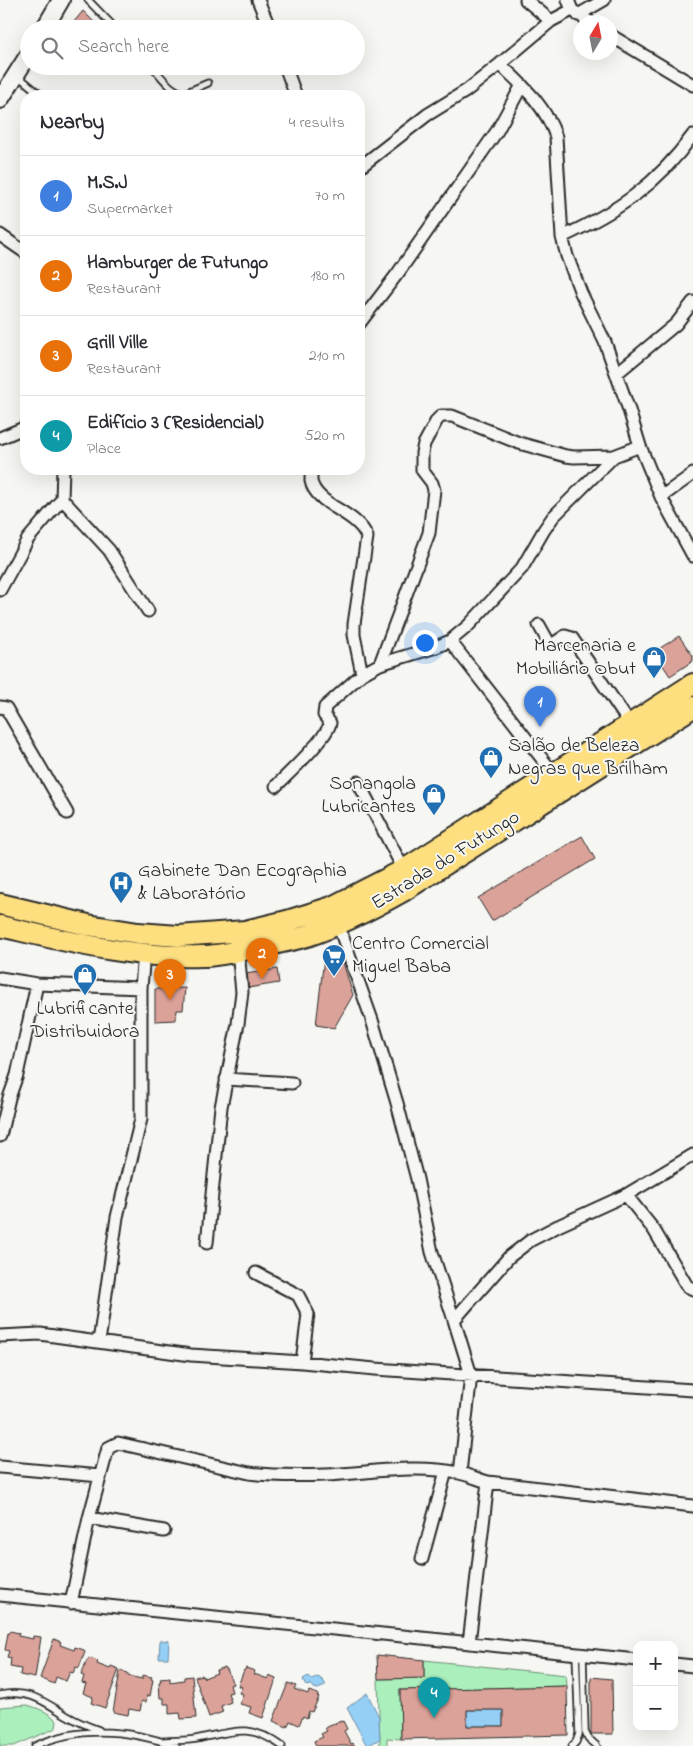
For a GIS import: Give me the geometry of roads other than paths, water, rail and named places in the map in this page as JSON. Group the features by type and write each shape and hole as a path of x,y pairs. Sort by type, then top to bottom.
{"highway":[{"name":"Estrada do Futungo","path":"0,904 88,925 138,933 180,936 214,935 245,931 332,907 404,870 693,684"},
{"name":"Estrada do Futungo","path":"0,926 83,945 144,953 204,956 299,938 338,924 403,891 693,708"}],"main road":[{"path":"49,20 61,0"},
{"path":"0,100 20,68"}],"street":[{"path":"258,0 266,20"},
{"path":"526,0 551,21"},
{"path":"365,163 427,115 466,91 551,21 573,8 604,0"},
{"path":"618,40 693,85"},
{"path":"500,64 522,85 547,114 556,137 562,237 567,256 581,293 605,342 640,446 661,497 693,556"},
{"path":"288,75 294,90"},
{"path":"365,316 398,273 497,131 522,85"},
{"path":"562,237 616,210 640,192 671,165 693,135"},
{"path":"0,234 20,249"},
{"path":"617,374 676,324 693,302"},
{"path":"380,664 430,527 434,490 432,483 422,470 422,453 424,444 441,416 452,416 519,443 566,456 614,456 640,446"},
{"path":"0,438 20,430"},
{"path":"276,786 328,730 330,724 324,715 325,707 362,674 380,664 429,650 450,641 468,626 522,568 553,517 614,456"},
{"path":"661,497 693,474"},
{"path":"0,590 28,539 62,500 63,475"},
{"path":"312,475 311,481 317,494 355,520 364,529 367,537 354,624 354,635 362,674"},
{"path":"62,500 109,550 148,611"},
{"path":"539,625 549,643 553,644 565,636 572,638 630,724"},
{"path":"450,641 554,774"},
{"path":"0,707 6,708 67,813"},
{"path":"358,782 404,870"},
{"path":"338,924 372,1020 417,1179 432,1252 471,1375 460,1473"},
{"path":"207,1243 221,1106 238,1024 242,992 238,951"},
{"path":"99,1342 117,1217 141,1119 144,953"},
{"path":"0,978 37,984 142,988"},
{"path":"0,1136 17,1074 37,984"},
{"path":"226,1079 292,1083"},
{"path":"454,1320 510,1257 530,1240 626,1195 693,1155"},
{"path":"626,1195 654,1230 687,1286 693,1289"},
{"path":"256,1273 298,1295 308,1314 302,1362"},
{"path":"0,1336 40,1334 191,1355 302,1362 375,1370 693,1390"},
{"path":"71,1603 89,1518 108,1448 118,1443 249,1473 325,1475 413,1468 460,1473 488,1482 693,1506"},
{"path":"0,1467 100,1476"},
{"path":"422,1559 446,1471"},
{"path":"469,1643 488,1482"},
{"path":"89,1518 164,1531"},
{"path":"0,1595 633,1660"},
{"path":"678,1664 693,1666"}],"lane":[{"path":"88,0 107,20"},
{"path":"16,74 35,90"},
{"path":"160,75 174,90"},
{"path":"192,90 208,83"},
{"path":"572,1746 576,1742 578,1734 580,1655"},
{"path":"580,1655 585,1732 588,1738 597,1746"},
{"path":"0,1695 22,1693 38,1698 67,1716 101,1731"},
{"path":"161,1741 194,1739 230,1730 253,1731 271,1738 282,1746"},
{"path":"35,1746 67,1735 101,1731 136,1736 176,1746"}],"water":[{"path":"160,1640 169,1641 168,1658 159,1658"},
{"path":"308,1676 312,1680 317,1677 320,1678 325,1683 325,1686 318,1689 314,1688 311,1684 305,1685 303,1679"},
{"path":"367,1693 379,1717 380,1739 367,1746 347,1708"},
{"path":"467,1710 503,1710 503,1726 467,1726"}],"place":[{"name":"Marcenaria e Mobiliário Obut","path":"654,679"},
{"name":"M.S.J","path":"540,727"},
{"name":"Salão de Beleza Negras que Brilham","path":"491,779"},
{"name":"Sonangola Lubricantes","path":"434,816"},
{"name":"Gabinete Dan Ecographia & Laboratório","path":"121,904"},
{"name":"Centro Comercial Miguel Baba","path":"334,977"},
{"name":"Hamburger de Futungo","path":"262,979"},
{"name":"Lubrificante Distribuidora","path":"85,996"},
{"name":"Grill Ville","path":"170,1000"},
{"name":"Edifício 3 (Residencial)","path":"434,1718"}]}
